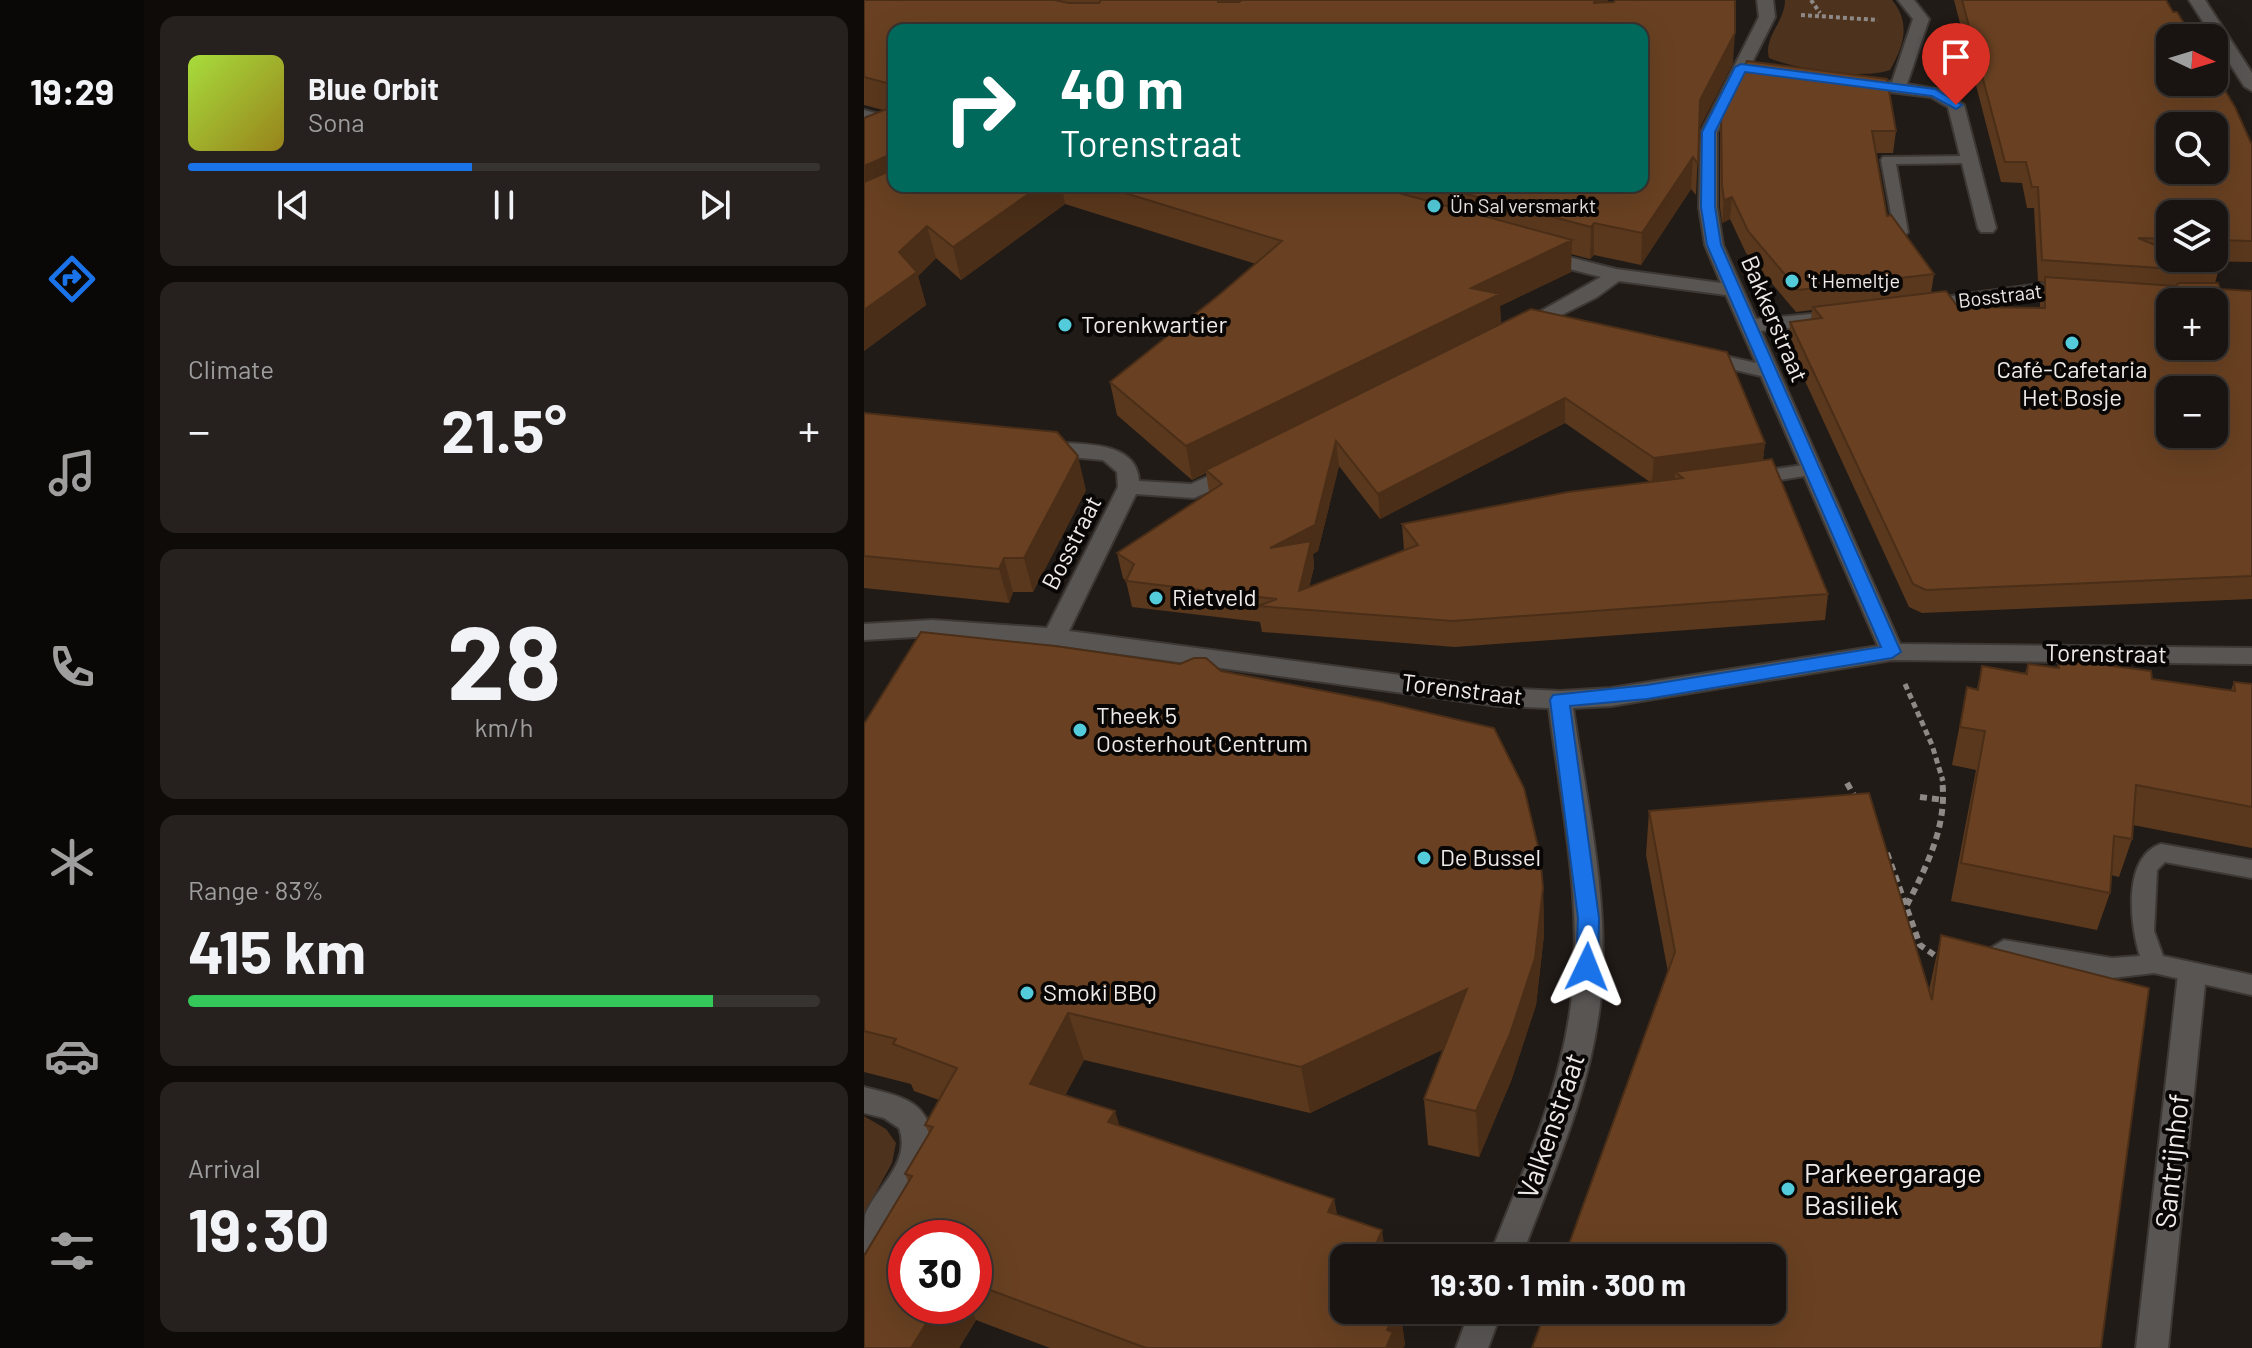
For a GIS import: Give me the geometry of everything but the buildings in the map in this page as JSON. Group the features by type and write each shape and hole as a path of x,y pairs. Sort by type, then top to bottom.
{"street":[{"path":"1898,88 1921,19 1906,0"},
{"path":"2197,0 2252,86"},
{"name":"Bakkerstraat","path":"1766,9 1749,68 1709,132 1708,207 1714,245 1892,652"},
{"path":"1835,80 1935,93 1956,105 1987,228"},
{"path":"864,115 888,121"},
{"path":"1529,253 1616,275 1733,290"},
{"path":"1496,340 1590,293 1616,275"},
{"name":"Bosstraat","path":"1897,310 2040,290 2099,292"},
{"path":"1749,326 1837,318"},
{"path":"1537,320 1568,327"},
{"path":"1676,351 1769,372"},
{"path":"1016,447 1109,454 1128,470 1129,487"},
{"name":"Bosstraat","path":"1054,637 1129,487 1194,491 1251,463"},
{"path":"917,655 932,628"},
{"name":"Torenstraat","path":"864,632 932,628 1054,637 1498,697 1560,700 1647,692 1892,652 2252,656"},
{"name":"Valkenstraat","path":"1510,1244 1568,1087 1579,1043 1586,991 1589,918 1560,700"},
{"name":"Santrijnhof","path":"2152,1348 2192,974"},
{"path":"864,1100 884,1105 911,1119 919,1137 915,1158 880,1222 864,1239"},
{"path":"1472,1348 1481,1324"}],"lane":[{"path":"1900,232 1888,160 1970,160"},
{"path":"1735,481 1811,470"},
{"path":"2154,964 2143,931 2146,867 2161,853 2252,869"},
{"path":"1984,976 1989,961 2004,949 2112,968 2154,964 2252,985"}],"path":[{"path":"1811,0 1820,14"},
{"path":"1766,9 1919,25"},
{"path":"1892,652 1942,779 1944,800 1932,855 1907,905"},
{"path":"1847,783 1861,807"},
{"path":"1920,797 1944,800"},
{"path":"1883,843 1920,945 1946,964 1984,976"}],"shaded area":[{"path":"1785,0 1892,0 1902,17 1903,35 1890,70 1863,74 1830,72 1769,58 1769,43 1782,15"},
{"path":"864,1116 886,1129 896,1143 892,1163 864,1214"}],"place":[{"name":"Ün Sal versmarkt","path":"1434,206"},
{"name":"'t Hemeltje","path":"1792,281"},
{"name":"Torenkwartier","path":"1065,325"},
{"name":"Café-Cafetaria Het Bosje","path":"2072,343"},
{"name":"Rietveld","path":"1156,598"},
{"name":"Theek 5 Oosterhout Centrum","path":"1080,730"},
{"name":"De Bussel","path":"1424,858"},
{"name":"Smoki BBQ","path":"1027,993"},
{"name":"Parkeergarage Basiliek","path":"1788,1189"}],"route":[{"path":"1587,967 1589,918 1560,700 1647,692 1892,652 1714,245 1708,207 1707,144 1716,115 1741,67 1935,93 1956,105"}]}
